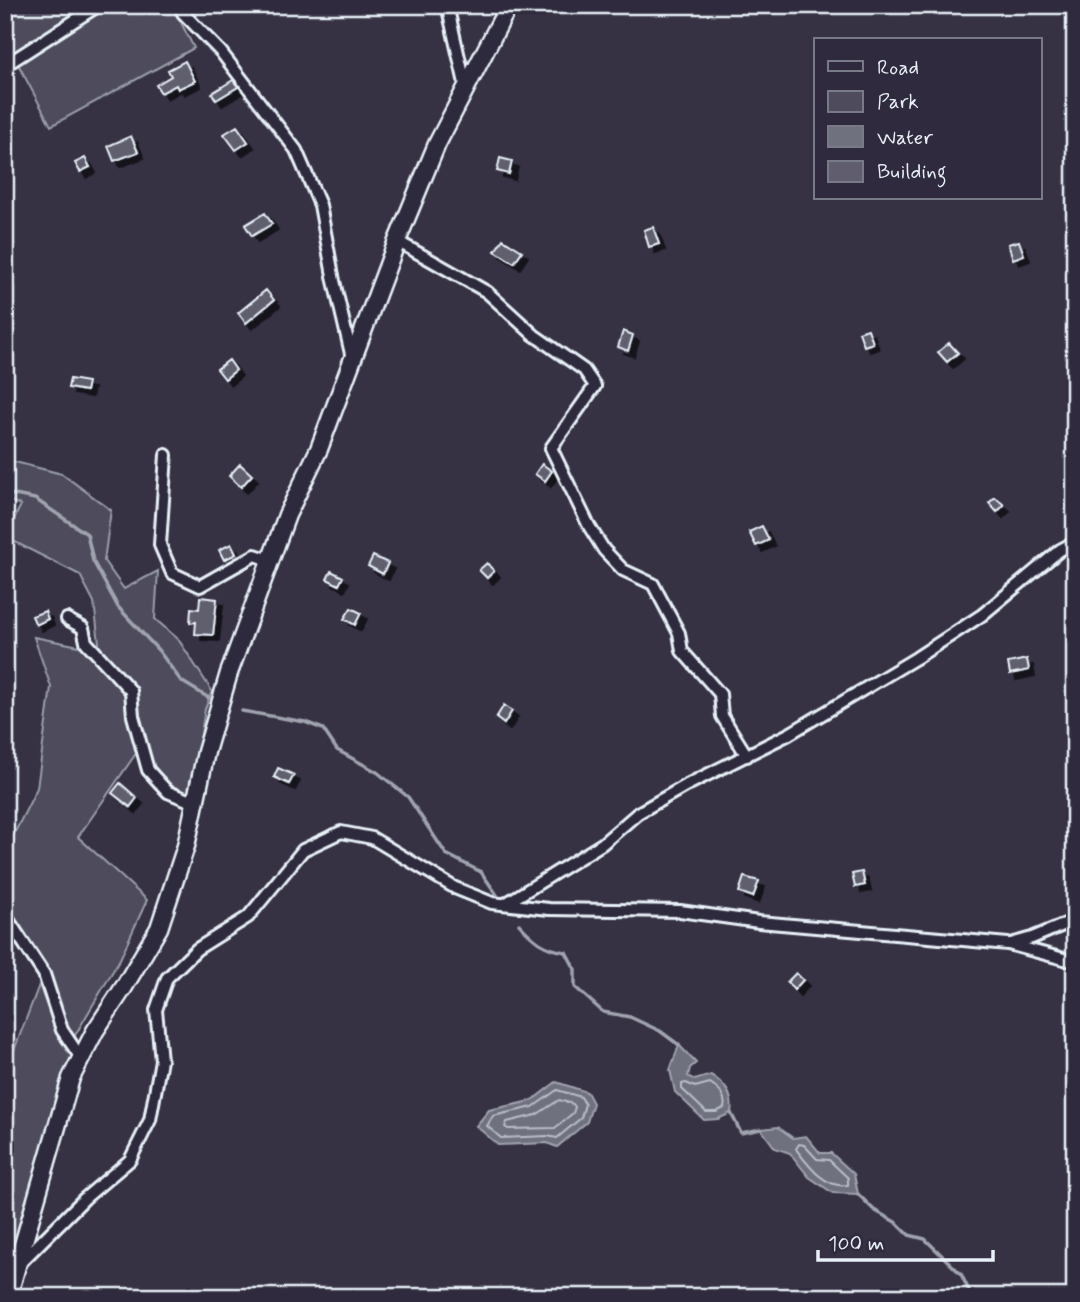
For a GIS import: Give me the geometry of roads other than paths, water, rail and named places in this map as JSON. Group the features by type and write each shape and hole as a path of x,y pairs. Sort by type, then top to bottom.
{"street":[{"path":"5,62 12,61 99,5"},
{"path":"179,5 183,13 221,52 296,150 320,205 334,281 353,360"},
{"path":"447,5 466,91"},
{"path":"8,1297 71,1078 94,1031 124,988 159,928 186,846 206,752 229,673 287,515 319,449 397,241 437,144 509,5"},
{"path":"397,241 487,292 534,335 584,370 595,386 551,448 589,526 604,550 623,570 653,584 679,633 682,651 720,694 722,716 747,756"},
{"path":"166,455 160,545 172,573 200,586 255,555 270,560"},
{"path":"505,904 602,844 638,813 843,704 950,637 982,615 1060,550 1075,542"},
{"path":"66,619 83,628 86,642 131,691 133,716 148,770 167,792 195,803"},
{"path":"16,1267 85,1198 130,1160 149,1120 161,1059 156,1010 167,978 197,949 248,917 303,850 341,832 372,838 455,888 492,903 550,909 680,911 759,922 1008,944 1075,962"},
{"path":"5,915 44,974 62,1030 81,1058"},
{"path":"1008,944 1032,938 1075,920"}],"water":[{"path":"679,1045 696,1063 690,1068 688,1076 695,1080 711,1075 720,1082 730,1095 731,1113 718,1119 704,1120 675,1092 670,1070"},
{"path":"556,1082 587,1092 593,1103 587,1122 557,1147 547,1143 498,1145 476,1126 489,1110 531,1101"},
{"path":"778,1127 793,1138 806,1136 820,1153 831,1153 854,1174 858,1194 833,1193 809,1177 790,1153 775,1148 761,1129"}],"waterway":[{"path":"5,493 35,499 87,534 93,561 118,607 159,651 181,681 209,698"},
{"path":"242,711 305,722 323,729 337,750 377,772 408,797 446,854 481,872 497,895"},
{"path":"519,924 540,943 566,952 575,969 575,987 603,1012 630,1017 660,1031 679,1045"},
{"path":"731,1113 741,1133 761,1129"},
{"path":"858,1194 874,1210 897,1223 909,1235 925,1239 961,1274 972,1297"}]}
